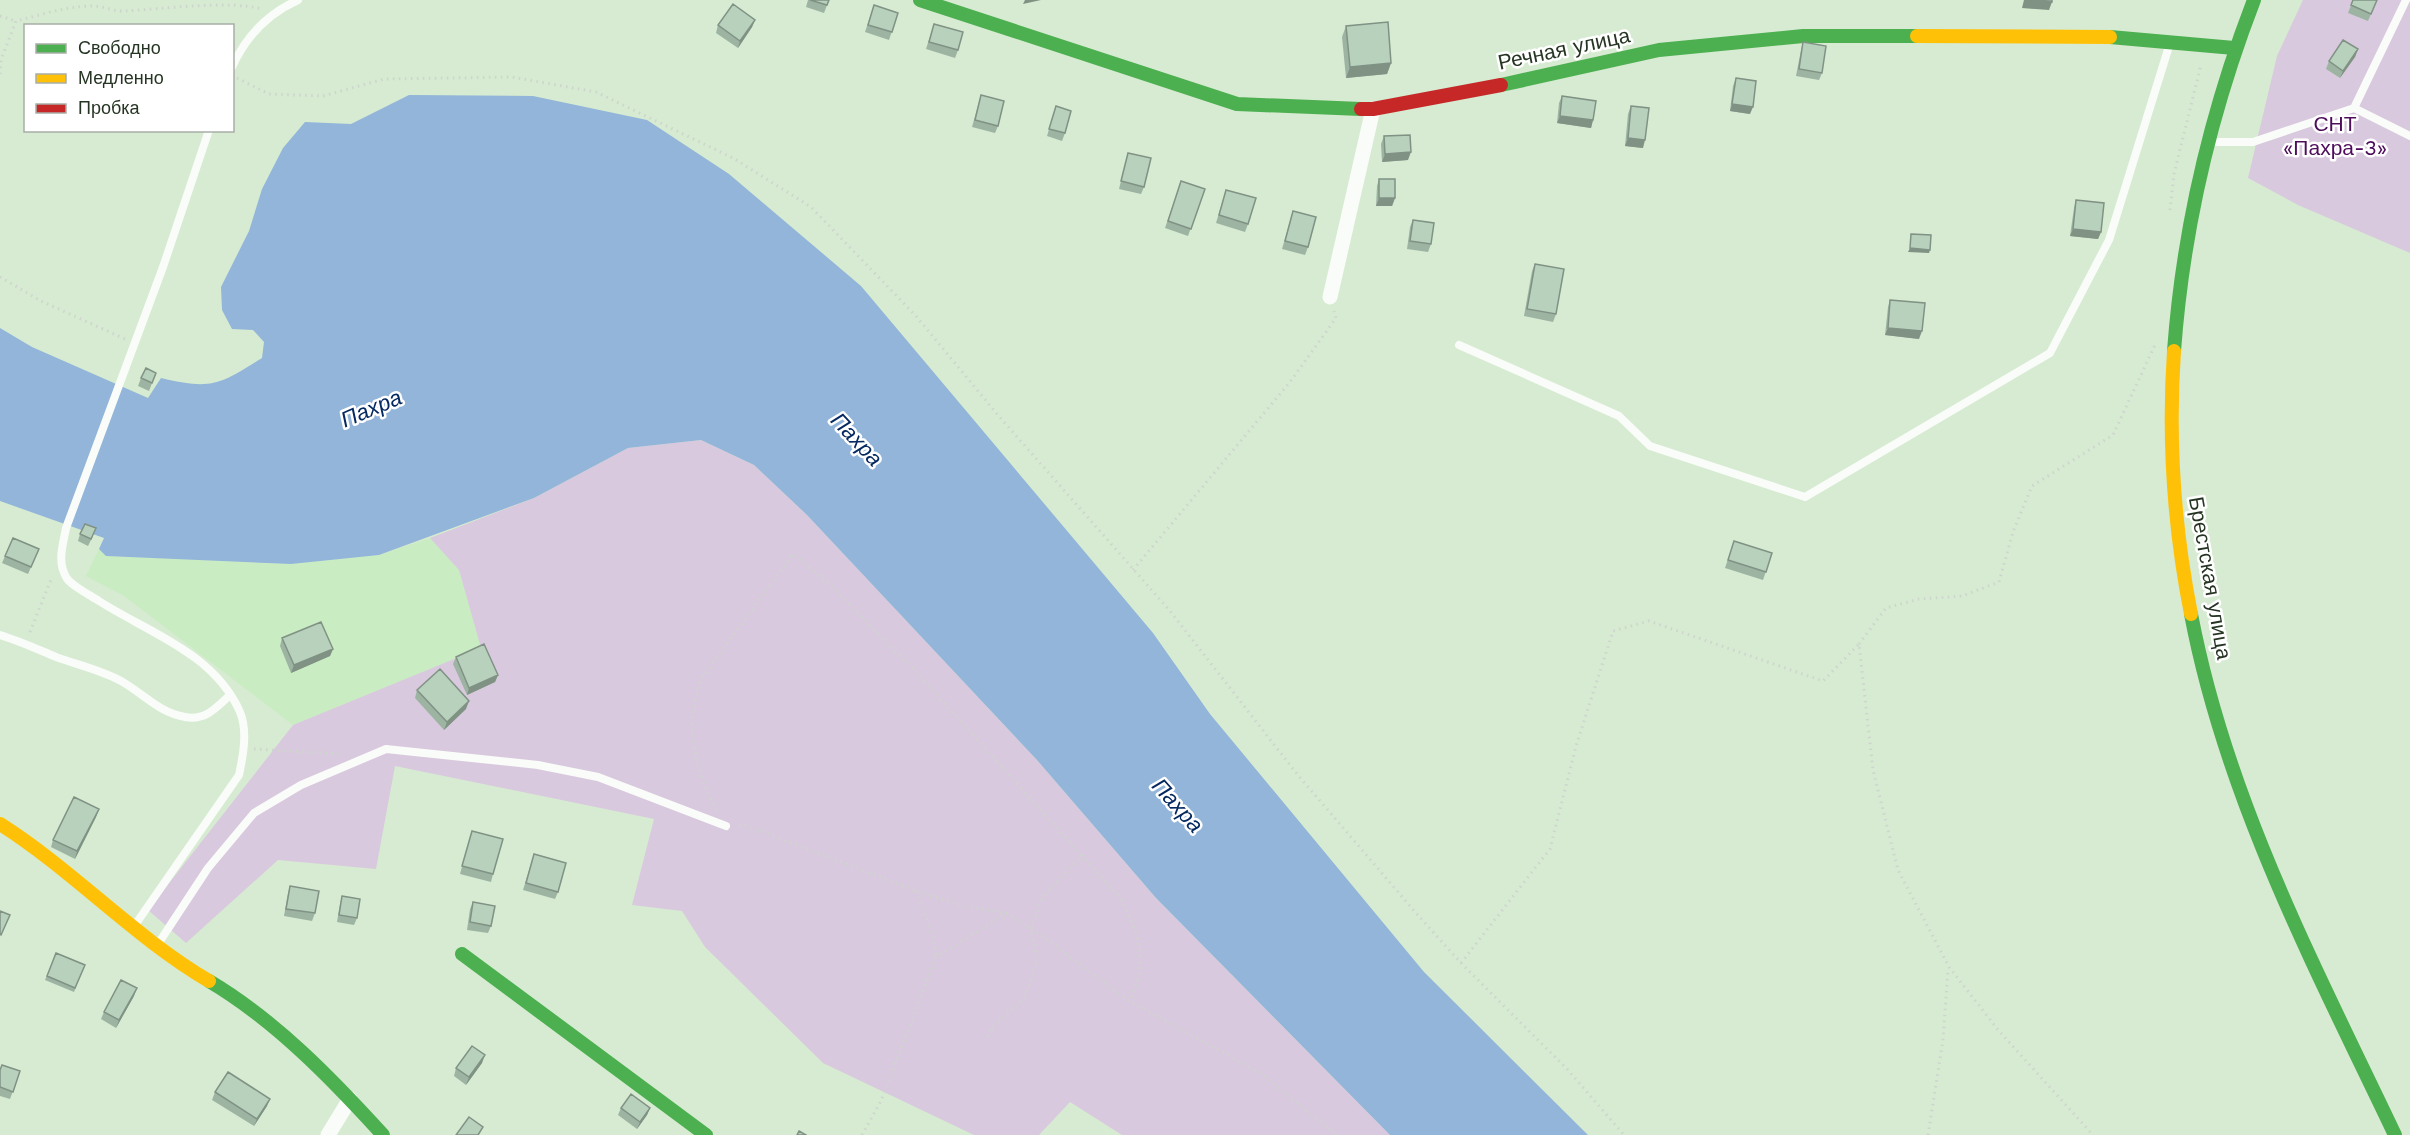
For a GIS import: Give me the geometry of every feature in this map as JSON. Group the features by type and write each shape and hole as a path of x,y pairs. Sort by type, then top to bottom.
{"street":[{"name":"Речная улица","path":"920,0 1237,104 1373,109 1504,84 1659,50 1803,36 2130,37 2234,48"},
{"name":"Брестская улица","path":"2254,0 2234,48 2207,142 2187,238 2176,334 2172,434 2181,553 2197,641 2226,748 2301,935 2395,1135"},
{"path":"1330,297 1373,109"},
{"path":"0,824 28,842 158,944 178,963 219,987 279,1032 350,1099 383,1135"},
{"path":"462,954 706,1135"},
{"path":"328,1135 350,1099"}],"lane":[{"path":"234,64 252,32 271,15 298,0"},
{"path":"2354,108 2406,0"},
{"path":"1459,345 1619,416 1650,446 1805,497 2050,353 2109,240 2170,42"},
{"path":"2207,142 2253,142 2354,108 2410,136"},
{"path":"135,926 239,775 244,748 240,713 213,673 169,639 122,615 67,579 60,559 66,528 135,343 208,132"},
{"path":"0,635 26,642 56,657 120,680 143,695 154,706 187,718 208,716 229,696"},
{"path":"158,944 208,868 255,813 302,785 386,749 538,765 598,777 726,825"}],"path":[{"path":"0,16 16,21 65,8 95,6 124,11 210,2 252,3 271,15"},
{"path":"0,74 1,60 16,21"},
{"path":"2169,219 2174,174 2206,45"},
{"path":"234,77 269,94 323,96 384,79 512,76 596,92 733,158 811,207 916,316 997,414 1192,638 1297,774 1461,963 1568,1070 1624,1135"},
{"path":"0,278 41,301 135,343"},
{"path":"1133,570 1304,364 1336,318 1330,297"},
{"path":"1461,963 1550,849 1576,746 1613,631 1649,621 1823,681 1859,644 1886,608 1919,599 1962,596 1999,582 2013,532 2032,486 2113,435 2157,340"},
{"path":"1130,1001 1139,984 1141,968 1133,922 1121,899 1083,854 919,675 830,585 793,554 701,679 693,700 691,718 699,772 726,825 744,825 916,891 965,906 1006,913 1031,928 1130,1001 1260,1074 1337,1135"},
{"path":"26,642 60,559"},
{"path":"1859,644 1873,770 1898,870 1949,967 1999,1031 2093,1135"},
{"path":"244,748 366,756"},
{"path":"988,1037 995,1025 1025,997 1036,960 1031,928 1041,899 1083,854"},
{"path":"862,1135 885,1092 936,957 934,939 916,891"},
{"path":"936,957 1006,913"},
{"path":"1928,1135 1943,1040 1949,967"}],"shaded area":[{"path":"430,538 459,569 482,648 293,725 124,596 86,576 99,549 107,556 291,564 379,555"}],"green space":[{"name":"СНТ «Пахра-3»","path":"2303,0 2410,0 2410,253 2298,205 2248,178 2277,56"},
{"path":"701,440 754,465 807,515 1037,760 1156,898 1390,1135 1122,1135 1070,1102 1039,1135 974,1135 823,1063 705,947 682,911 632,905 654,819 395,766 376,869 278,860 186,943 148,910 293,725 481,648 459,570 430,538 534,498 628,448"}],"water":[{"name":"Пахра","path":"409,95 533,96 647,120 729,174 861,286 1153,633 1210,714 1424,972 1588,1135 1390,1135 1156,898 1037,760 807,515 754,465 701,440 628,448 534,498 379,555 291,564 106,556 99,549 104,538 0,501 0,328 32,347 148,398 161,378 204,384 214,383 235,374 262,358 264,342 253,330 232,329 222,310 221,287 249,231 262,189 283,148 305,122 351,124"}],"building":[{"path":"810,0 829,0 827,5"},
{"path":"2024,0 2052,0 2052,2"},
{"path":"2353,0 2377,0 2371,14 2351,5"},
{"path":"733,4 755,20 740,41 718,25"},
{"path":"874,5 898,13 892,32 868,25"},
{"path":"1388,22 1391,63 1350,67 1346,26"},
{"path":"934,24 963,32 958,50 929,42"},
{"path":"2343,40 2358,49 2343,71 2329,61"},
{"path":"1803,42 1826,46 1822,73 1799,69"},
{"path":"1736,78 1756,81 1753,107 1732,104"},
{"path":"981,95 1004,101 998,126 975,120"},
{"path":"1562,96 1596,101 1593,120 1560,116"},
{"path":"1056,106 1071,111 1065,133 1049,129"},
{"path":"1631,106 1649,108 1645,140 1628,138"},
{"path":"1410,135 1411,152 1385,154 1384,136"},
{"path":"1128,153 1151,158 1144,187 1121,181"},
{"path":"1379,179 1395,179 1395,198 1379,198"},
{"path":"1181,181 1205,189 1191,229 1168,221"},
{"path":"1226,190 1256,198 1248,224 1219,215"},
{"path":"2076,200 2104,203 2101,232 2073,229"},
{"path":"1293,211 1316,217 1308,247 1285,241"},
{"path":"1413,220 1434,223 1431,244 1410,241"},
{"path":"1911,234 1931,235 1930,250 1910,248"},
{"path":"1535,264 1564,269 1556,314 1527,309"},
{"path":"1890,300 1925,303 1922,331 1888,328"},
{"path":"146,368 156,373 152,383 141,378"},
{"path":"85,524 96,528 91,539 80,534"},
{"path":"13,538 39,549 31,567 5,556"},
{"path":"1734,541 1772,553 1766,572 1728,560"},
{"path":"321,622 333,649 294,665 282,638"},
{"path":"484,644 498,675 469,688 456,657"},
{"path":"440,669 469,701 447,722 417,690"},
{"path":"74,797 99,809 77,851 53,840"},
{"path":"472,831 503,839 493,874 462,866"},
{"path":"534,854 566,863 558,892 526,883"},
{"path":"290,886 319,891 315,913 286,909"},
{"path":"342,896 360,899 357,918 339,915"},
{"path":"473,902 495,906 491,926 470,922"},
{"path":"0,911 10,915 1,935 0,934"},
{"path":"56,953 85,965 75,988 47,976"},
{"path":"121,980 137,988 119,1020 104,1012"},
{"path":"472,1046 485,1055 469,1077 456,1068"},
{"path":"2,1065 20,1071 13,1092 0,1087"},
{"path":"228,1072 270,1099 257,1119 215,1092"},
{"path":"631,1094 650,1108 640,1122 621,1108"},
{"path":"469,1117 483,1127 478,1135 456,1135"}],"traffic: fast":[{"path":"920,0 1237,104 1361,109"},
{"path":"2174,351 2184,261 2201,172 2224,86 2254,0"},
{"path":"1501,85 1659,50 1803,36 1917,36"},
{"path":"2110,37 2234,48"},
{"path":"2191,614 2226,750 2250,816 2276,881 2334,1009 2395,1135"},
{"path":"462,954 706,1135"},
{"path":"209,981 280,1032 323,1072 383,1135"}],"traffic: slow":[{"path":"1917,36 2110,37"},
{"path":"2174,351 2172,384 2174,483 2180,549 2191,614"},
{"path":"0,824 53,862 155,945 209,981"}],"traffic: jam":[{"path":"1361,109 1373,109 1501,85"}]}
